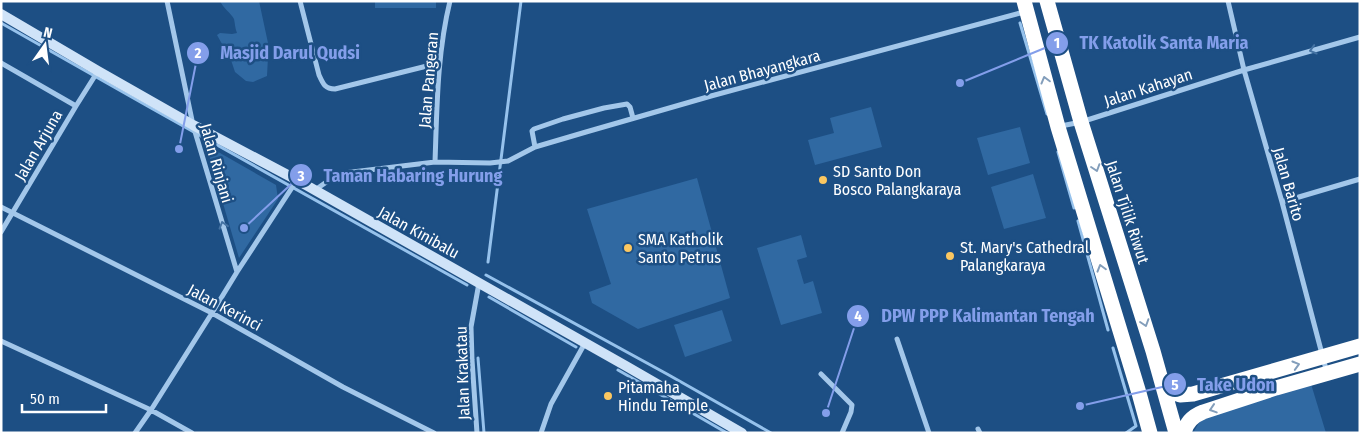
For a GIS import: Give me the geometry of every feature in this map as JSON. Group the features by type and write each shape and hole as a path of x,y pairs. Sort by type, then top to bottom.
{"highway":[{"name":"Jalan Tjilik Riwut","path":"1048,1 1081,122 1165,390 1176,433"},
{"path":"1025,6 1058,127 1150,433"},
{"path":"1165,390 1180,395 1187,395 1360,346"},
{"path":"1184,433 1185,426 1195,415 1276,388 1360,364"}],"street":[{"name":"Jalan Rinjani","path":"167,1 193,125 236,272"},
{"path":"300,1 319,76 329,89 439,63"},
{"name":"Jalan Pangeran","path":"435,162 439,63 450,1"},
{"name":"Jalan Barito","path":"1228,1 1244,70 1328,374"},
{"name":"Jalan Bhayangkara","path":"435,162 490,163 508,161 535,147 1025,6"},
{"name":"Jalan Kinibalu","path":"1,14 193,125 315,190 742,433"},
{"name":"Jalan Kahayan","path":"1058,127 1081,122 1244,70 1360,37"},
{"path":"1,63 76,106"},
{"name":"Jalan Arjuna","path":"1,232 98,71"},
{"path":"535,147 532,132 534,129 563,118 627,104 630,107 633,118"},
{"path":"315,190 334,176 344,173 435,162"},
{"path":"1282,202 1360,179"},
{"path":"135,433 236,272 297,180"},
{"name":"Jalan Kerinci","path":"1,206 212,313 343,387 434,433"},
{"name":"Jalan Krakatau","path":"477,433 471,327 479,283"},
{"path":"897,339 929,433"},
{"path":"1,341 151,410 192,433"},
{"path":"541,433 551,404 585,343"},
{"path":"821,374 852,405 842,433"}],"shaded area":[{"path":"220,1 259,1 268,43 267,76 253,82 246,81 235,72 231,60 217,35 220,33 237,33 234,19"},
{"path":"375,1 436,1 436,8 375,8"},
{"path":"871,107 882,147 815,165 808,140 834,133 830,118"},
{"path":"1020,127 1030,163 988,175 977,138"},
{"path":"206,145 276,185 278,199 239,258"},
{"path":"1033,174 1046,218 1004,229 991,187"},
{"path":"697,178 730,298 638,329 592,303 589,292 611,284 587,209"},
{"path":"801,235 807,257 797,260 804,284 813,281 822,313 781,325 757,248"},
{"path":"722,310 732,341 685,357 674,325"},
{"path":"1311,384 1326,433 1193,433 1200,421 1212,414"}],"waterway":[{"path":"488,262 521,1"},
{"path":"1,23 467,285"},
{"path":"1020,23 1047,114"},
{"path":"1058,152 1074,208"},
{"path":"1078,221 1108,330"},
{"path":"486,275 771,433"},
{"path":"489,297 576,347"},
{"path":"1113,348 1136,426 1126,433"},
{"path":"478,358 484,433"},
{"path":"618,370 727,433"}],"place":[{"name":"TK Katolik Santa Maria","path":"960,83"},
{"name":"Masjid Darul Qudsi","path":"179,149"},
{"name":"SD Santo Don Bosco Palangkaraya","path":"823,180"},
{"name":"Taman Habaring Hurung","path":"244,228"},
{"name":"SMA Katholik Santo Petrus","path":"628,248"},
{"name":"St. Mary's Cathedral Palangkaraya","path":"950,256"},
{"name":"Pitamaha Hindu Temple","path":"608,396"},
{"name":"Take Udon","path":"1080,406"},
{"name":"DPW PPP Kalimantan Tengah","path":"826,413"}]}
